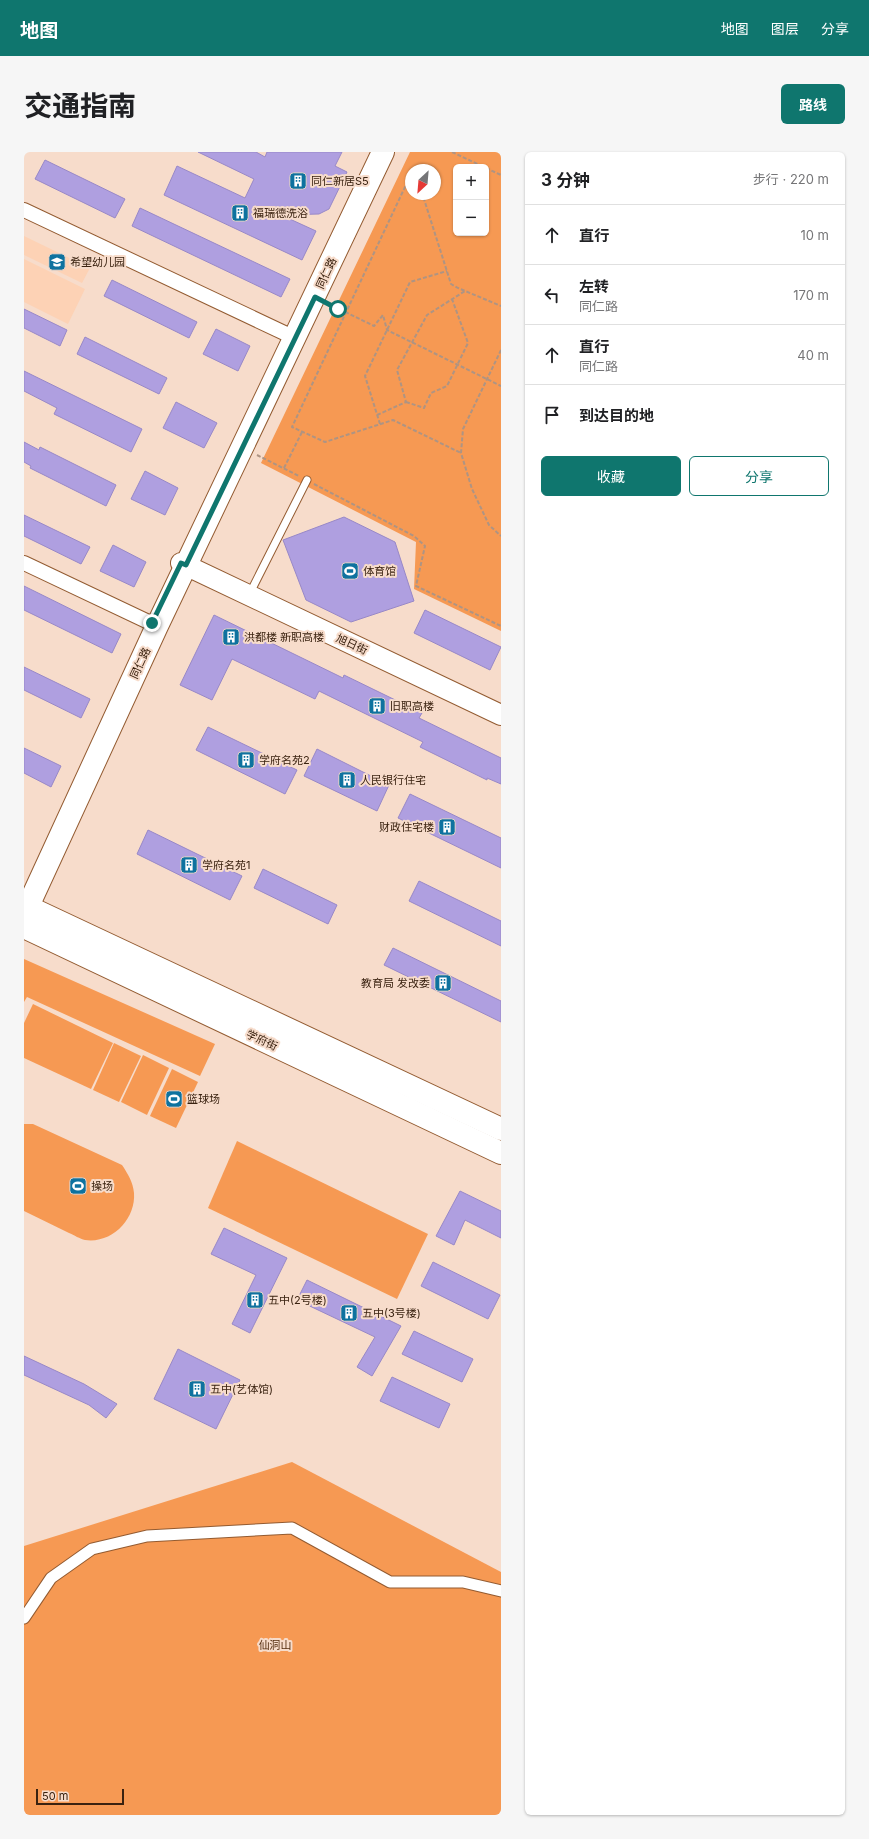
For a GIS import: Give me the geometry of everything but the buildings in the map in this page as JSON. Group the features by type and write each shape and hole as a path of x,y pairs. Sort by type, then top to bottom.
{"main road":[{"name":"同仁路","path":"25,909 154,625 242,447 370,152"},
{"name":"同仁路","path":"184,564 291,336 315,297 383,152"},
{"name":"旭日街","path":"184,564 501,715"},
{"name":"学府街","path":"25,909 501,1129"},
{"name":"学府街","path":"25,909 501,1153"}],"street":[{"path":"24,210 291,336"},
{"path":"24,563 154,625"},
{"path":"24,1618 51,1578 92,1549 147,1536 284,1528 292,1528 390,1582 463,1582 501,1591"}],"lane":[{"path":"249,595 307,480"}],"path":[{"path":"452,152 478,164"},
{"path":"489,169 501,175"},
{"path":"405,189 292,428 326,442 393,420 462,453"},
{"path":"424,200 451,284 501,306"},
{"path":"380,424 365,376 410,282 447,271"},
{"path":"406,402 397,370 427,315 465,291"},
{"path":"315,297 374,326 383,316 387,330 501,386"},
{"path":"377,415 406,402 424,408 431,393 447,386 468,342 452,299"},
{"path":"501,350 463,429 462,453 472,489 489,525 501,536"},
{"path":"284,468 302,432"},
{"path":"242,447 414,536 425,546 416,586 501,626"}],"shaded area":[{"name":"希望幼儿园","path":"24,236 90,268 82,283 24,255"},
{"path":"24,259 85,289 68,324 24,302"}],"green space":[{"path":"410,152 501,152 501,631 414,589 416,542 261,463"},
{"path":"24,959 215,1044 200,1076 27,997 24,1002"},
{"path":"33,1004 113,1043 91,1089 24,1058 24,1023"},
{"path":"114,1043 141,1056 119,1102 93,1090"},
{"name":"篮球场","path":"143,1055 169,1068 147,1115 121,1102"},
{"name":"篮球场","path":"172,1069 198,1082 176,1128 150,1116"},
{"name":"操场","path":"24,1124 33,1124 122,1165 131,1182 134,1193 134,1203 131,1212 120,1228 113,1234 104,1238 85,1240 24,1211"},
{"path":"237,1141 428,1234 397,1299 208,1208"},
{"name":"仙洞山","path":"292,1462 501,1572 501,1815 24,1815 24,1546"}],"place":[{"name":"同仁新居S5","path":"298,181"},
{"name":"福瑞德洗浴","path":"240,213"},
{"name":"希望幼儿园","path":"57,262"},
{"name":"体育馆","path":"350,571"},
{"name":"洪都楼 新职高楼","path":"231,637"},
{"name":"旧职高楼","path":"377,706"},
{"name":"学府名苑2","path":"246,760"},
{"name":"人民银行住宅","path":"347,780"},
{"name":"财政住宅楼","path":"447,827"},
{"name":"学府名苑1","path":"189,865"},
{"name":"教育局 发改委","path":"443,983"},
{"name":"篮球场","path":"174,1099"},
{"name":"操场","path":"78,1186"},
{"name":"五中(2号楼)","path":"255,1300"},
{"name":"五中(3号楼)","path":"349,1313"},
{"name":"五中(艺体馆)","path":"197,1389"}],"route":[{"path":"152,623 181,563 186,565 315,297 338,309"}]}
